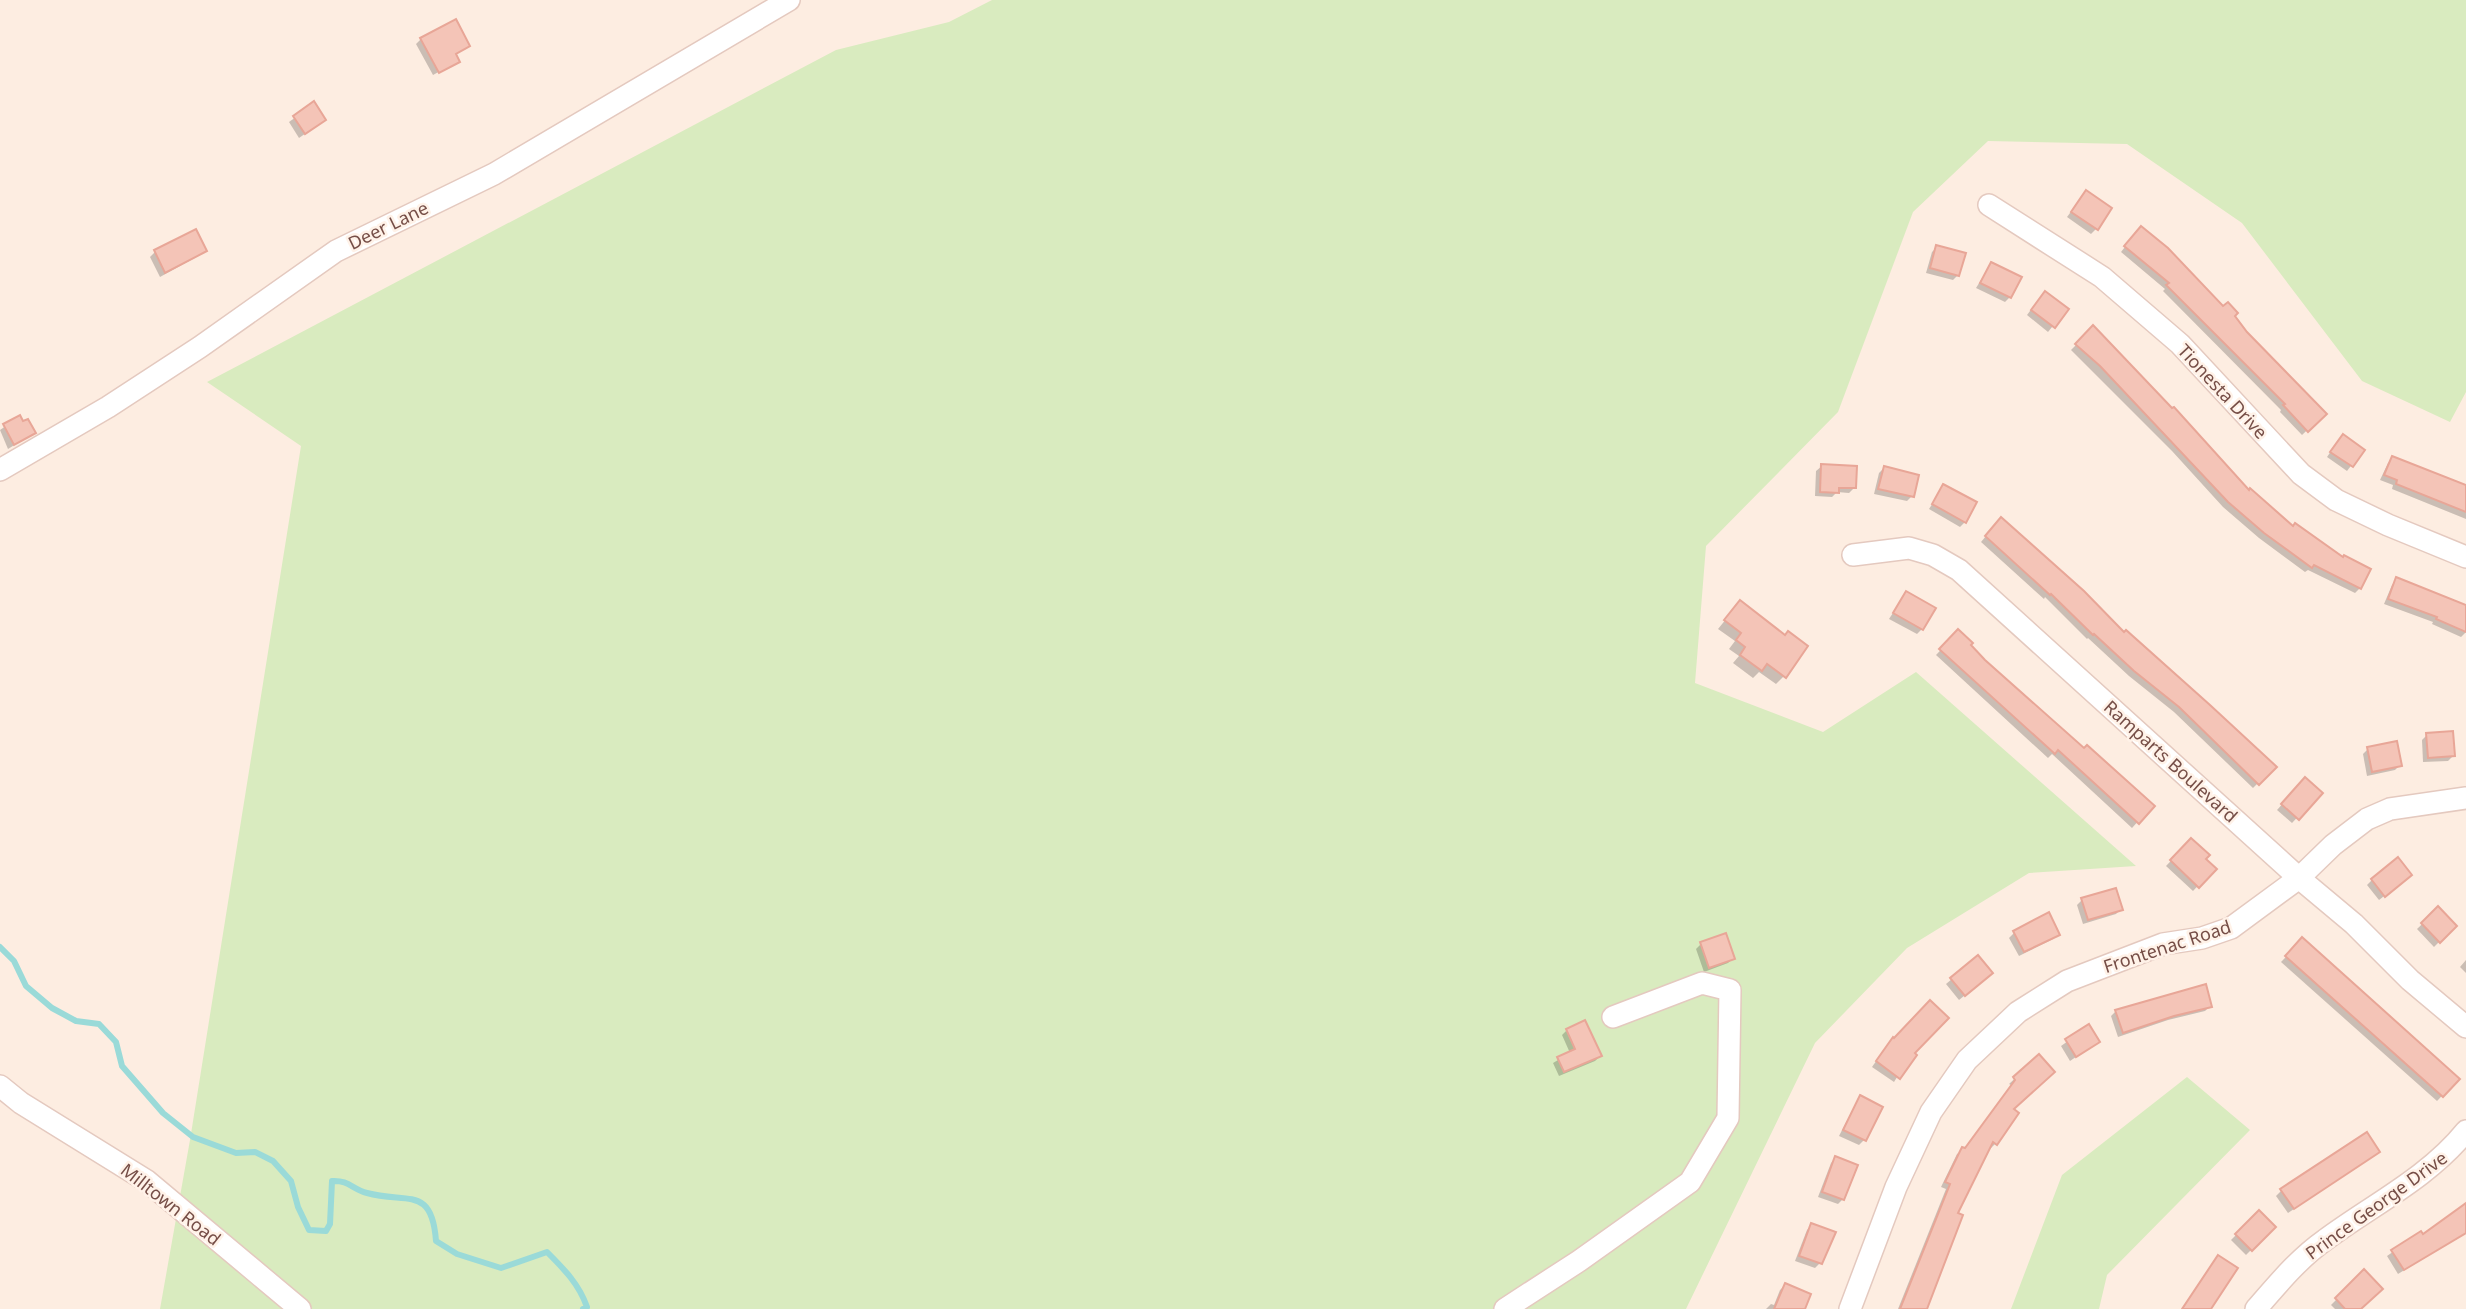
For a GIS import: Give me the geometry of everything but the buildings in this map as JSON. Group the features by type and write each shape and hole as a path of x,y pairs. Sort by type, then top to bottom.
{"street":[{"name":"Deer Lane","path":"0,470 108,407 200,347 336,251 494,174 789,0"},
{"name":"Tionesta Drive","path":"1989,205 2041,236 2112,285 2180,344 2301,474 2336,500 2388,526 2466,558"},
{"name":"Ramparts Boulevard","path":"1853,555 1909,548 1933,555 1959,570 2299,878 2354,924 2410,980 2466,1027"},
{"name":"Frontenac Road","path":"1850,1309 1896,1187 1931,1112 1967,1060 2018,1012 2067,981 2163,944 2202,938 2231,928 2299,878 2333,845 2367,819 2390,809 2466,798"},
{"path":"1505,1309 1579,1261 1690,1182 1728,1118 1730,990 1702,983 1613,1017"},
{"name":"Milltown Road","path":"0,1086 147,1181 300,1309"},
{"name":"Prince George Drive","path":"2256,1309 2286,1274 2322,1241 2447,1154 2466,1131"}],"green space":[{"path":"992,0 2466,0 2466,392 2450,422 2362,381 2242,223 2127,144 1988,141 1913,212 1838,412 1706,546 1695,683 1823,732 1916,672 2136,866 2029,873 1907,948 1815,1043 1686,1309 160,1309 190,1140 301,446 207,382 836,50 949,22"},
{"path":"2187,1077 2250,1130 2107,1275 2099,1309 2011,1309 2062,1175"}],"waterway":[{"path":"0,947 14,961 26,986 52,1008 76,1021 99,1024 116,1042 122,1066 163,1113 193,1137 236,1153 255,1152 273,1161 291,1181 298,1207 309,1230 326,1231 330,1224 332,1181 343,1182 367,1193 415,1200 429,1211 434,1223 436,1241 457,1254 501,1268 547,1252 575,1284 587,1307 583,1309"}]}
